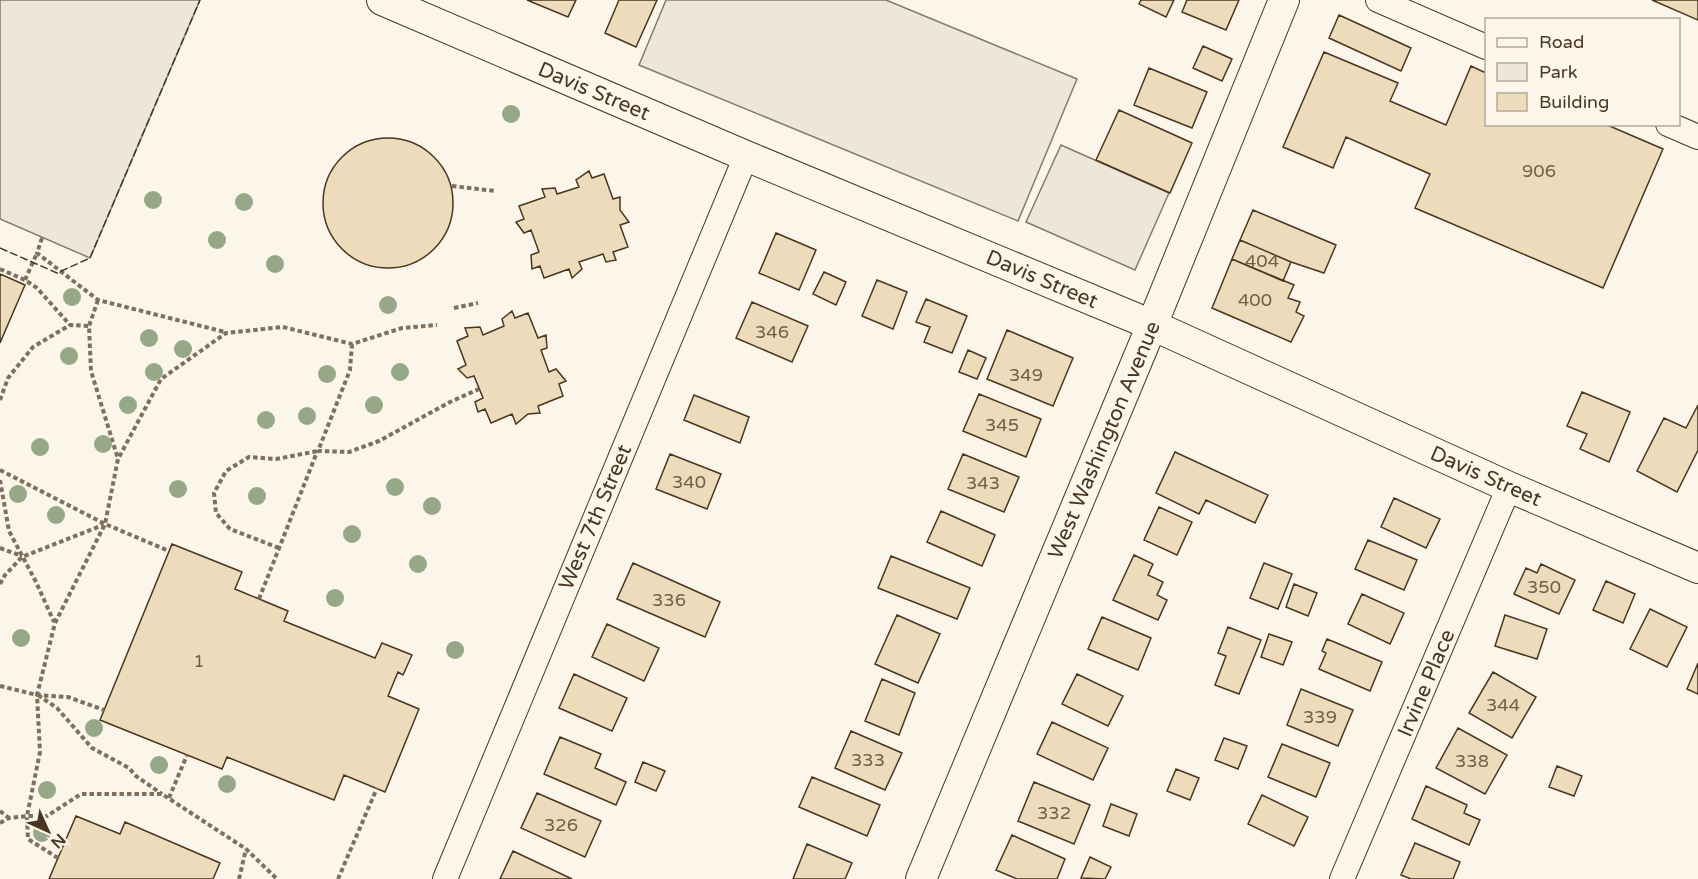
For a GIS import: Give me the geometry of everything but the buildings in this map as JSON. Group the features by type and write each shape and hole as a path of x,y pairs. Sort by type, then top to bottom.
{"street":[{"name":"Davis Street","path":"382,0 746,156 1152,325 1509,487 1698,568"},
{"name":"West Washington Avenue","path":"921,879 1152,325 1284,0"},
{"path":"1378,0 1485,47"},
{"path":"1673,126 1698,137"},
{"name":"West 7th Street","path":"445,879 746,156"},
{"name":"Irvine Place","path":"1342,879 1509,487"}],"path":[{"path":"452,186 495,191"},
{"path":"25,280 42,238"},
{"path":"37,253 98,300 226,333 283,327 352,344 402,328 437,325"},
{"path":"0,269 37,288 70,325"},
{"path":"98,300 89,326 91,371 118,459"},
{"path":"454,308 478,303"},
{"path":"0,400 2,387 33,347 70,325 89,326"},
{"path":"58,858 28,839 27,816 40,752 37,695 55,623 105,524 118,459 161,379 226,333"},
{"path":"259,599 350,370 352,344"},
{"path":"279,548 230,529 216,513 214,493 226,471 249,457 276,459 318,451 349,452 379,441 450,402 479,389"},
{"path":"0,470 105,524 169,551"},
{"path":"0,480 9,531 55,623"},
{"path":"0,584 5,575 22,557 105,524"},
{"path":"0,548 22,557"},
{"path":"0,686 37,695 68,697 104,710"},
{"path":"37,695 57,708 92,748 129,768 136,776 246,849 277,879"},
{"path":"169,798 187,755"},
{"path":"338,879 377,788"},
{"path":"0,823 9,818 47,816 81,794 162,794"},
{"path":"0,811 9,818"},
{"path":"239,879 246,849"}],"green space":[{"path":"0,0 200,0 90,258 0,219"}],"shaded area":[{"path":"666,0 886,0 1077,79 1018,221 639,65"},
{"path":"1061,145 1169,193 1135,270 1026,222"}],"fence":[{"path":"0,248 57,273 90,258 200,0"}]}
